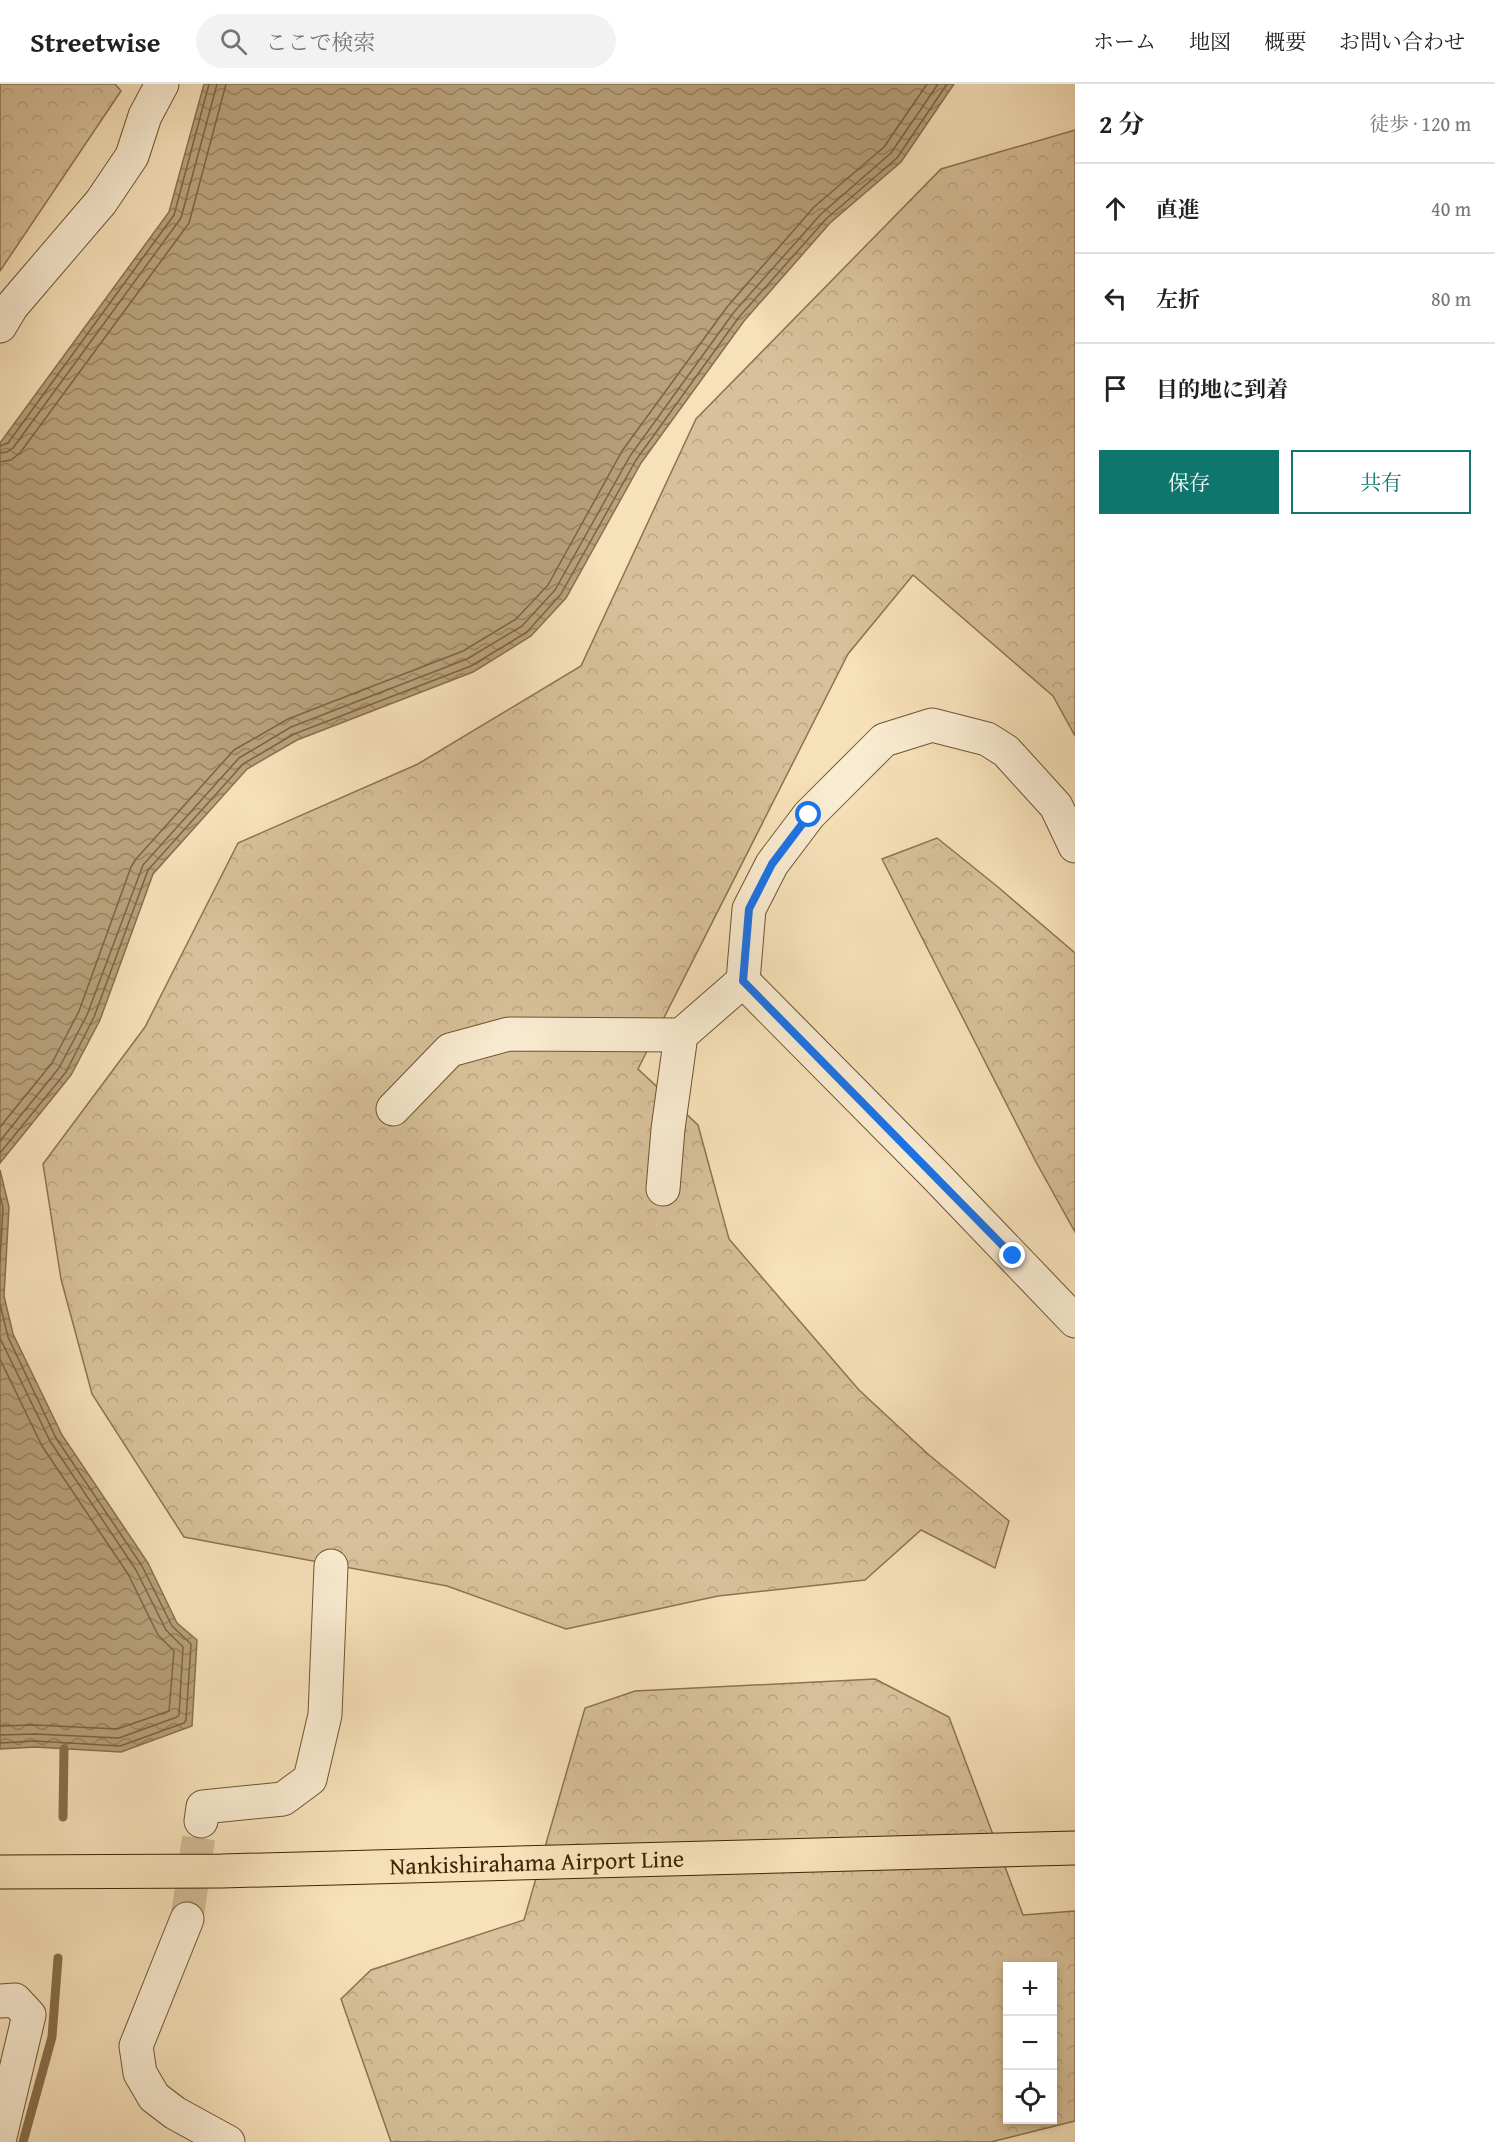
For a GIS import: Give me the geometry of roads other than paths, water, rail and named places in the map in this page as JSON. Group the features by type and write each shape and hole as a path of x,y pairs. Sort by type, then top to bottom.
{"main road":[{"name":"Nankishirahama Airport Line","path":"0,1872 222,1871 1075,1848"}],"street":[{"path":"0,326 12,306 100,202 132,156 145,116 162,84"},
{"path":"663,1189 668,1129 681,1035 743,981 749,909 772,864 809,815 884,740 932,725 987,739 1006,751 1056,806 1075,846"},
{"path":"743,981 936,1176 1075,1321"},
{"path":"393,1109 450,1050 509,1034 681,1035"},
{"path":"201,1821 203,1807 283,1799 310,1779 325,1715 331,1566"},
{"path":"187,1918 136,2046 140,2073 154,2097 175,2113 228,2142"},
{"path":"0,2001 15,2000 29,2015 0,2137"}],"water":[{"path":"204,84 954,84 901,162 830,223 744,321 641,463 566,598 531,636 473,672 297,740 247,769 153,874 100,1020 71,1075 0,1163 0,443 169,212"},
{"path":"0,1170 9,1207 4,1296 13,1334 62,1435 148,1563 177,1623 197,1640 192,1726 121,1752 35,1747 0,1749"}],"waterway":[{"path":"63,1817 64,1749"},
{"path":"23,2142 52,2037 58,1958"}],"tunnel":[{"path":"187,1919 201,1821"}]}
